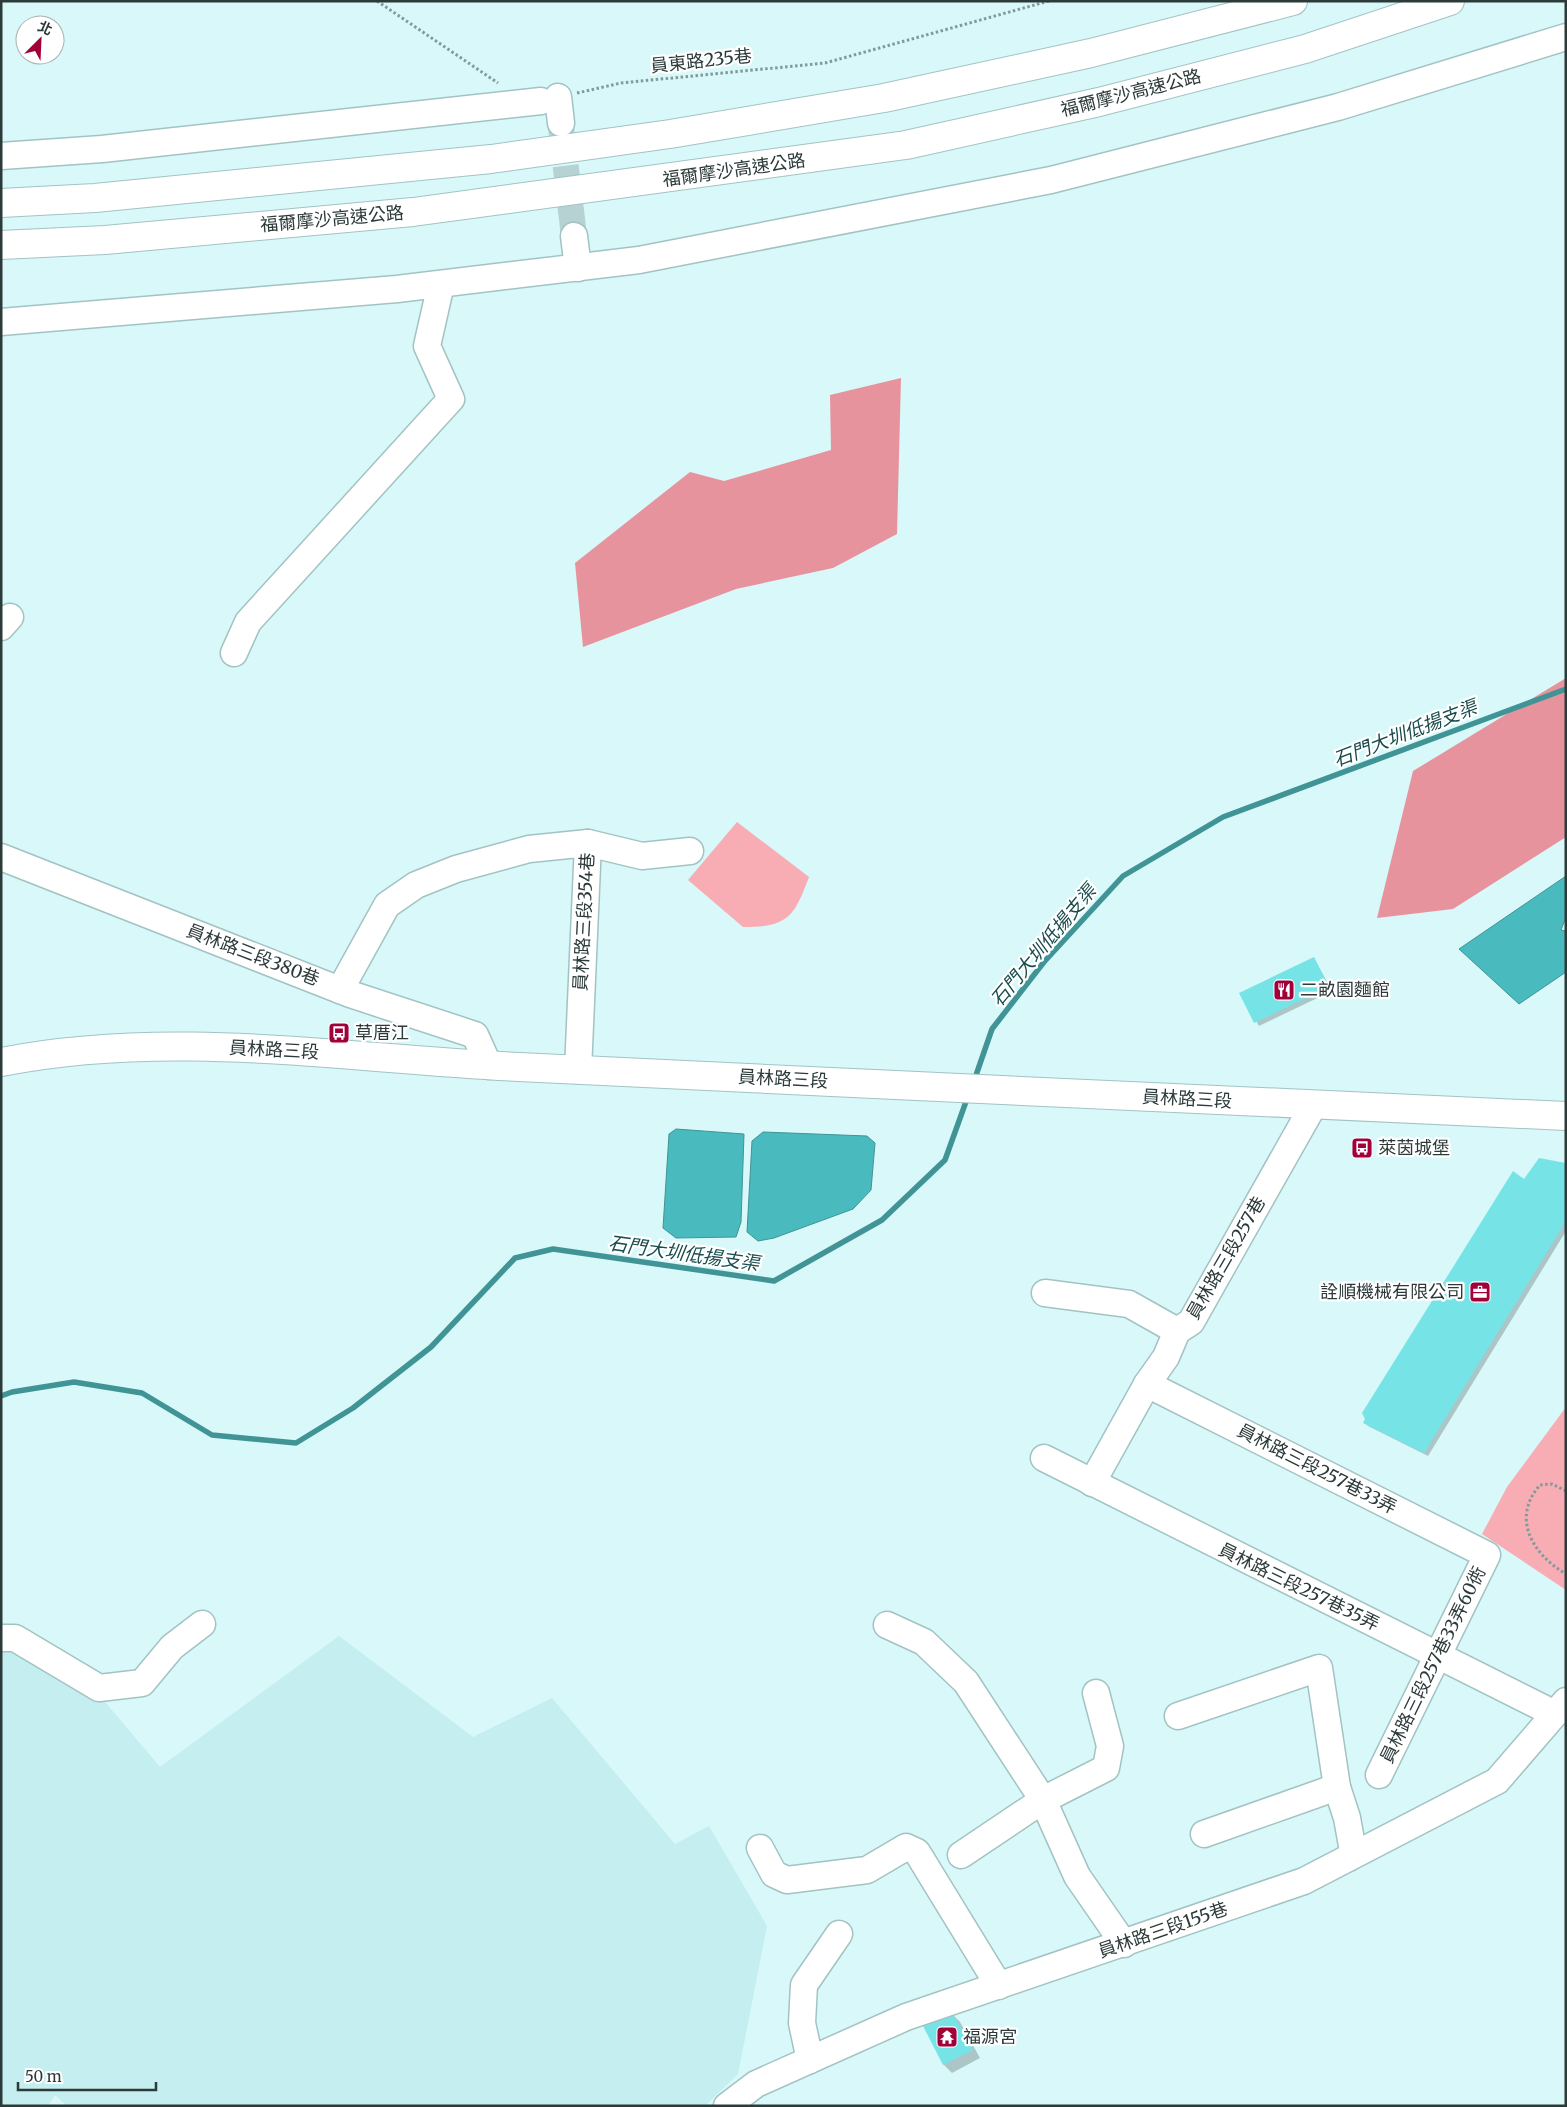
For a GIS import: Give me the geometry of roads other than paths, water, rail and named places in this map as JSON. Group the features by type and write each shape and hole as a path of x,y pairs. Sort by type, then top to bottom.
{"main road":[{"path":"1,203 95,198 491,159 670,134 884,98 1091,52 1293,1"},
{"name":"福爾摩沙高速公路","path":"1,245 105,240 413,212 906,145 1099,102 1296,51 1450,1"},
{"name":"員林路三段","path":"1,1062 28,1056 147,1045 263,1048 489,1066 971,1087 1313,1106 1566,1116"}],"street":[{"path":"1,322 441,284 639,260 1051,180 1338,107 1566,37"},
{"path":"1,156 102,149 549,99 561,123"},
{"path":"574,236 578,268"},
{"path":"234,653 248,622 451,399 427,346 441,284"},
{"path":"588,843 642,856 690,851"},
{"name":"員林路三段354巷","path":"340,990 387,905 416,885 456,869 528,849 588,843 578,1070"},
{"name":"員林路三段380巷","path":"1,857 340,990 475,1035 489,1066"},
{"name":"員林路三段257巷","path":"1092,1483 1147,1384 1166,1357 1177,1331 1191,1322 1313,1106"},
{"path":"1045,1293 1129,1304 1177,1331"},
{"name":"員林路三段257巷33弄","path":"1147,1384 1487,1555"},
{"name":"員林路三段257巷35弄","path":"1044,1458 1438,1656 1560,1708"},
{"name":"員林路三段257巷33弄60衖","path":"1379,1775 1487,1555"},
{"path":"1,1638 15,1638 99,1688 142,1683 172,1647 202,1624"},
{"path":"887,1625 924,1642 966,1682 1043,1800 1077,1876 1124,1944"},
{"path":"1178,1716 1319,1668 1337,1787 1347,1818 1353,1851 1348,1858"},
{"path":"961,1855 1043,1800 1106,1768 1110,1746 1096,1693"},
{"name":"員林路三段155巷","path":"729,2105 756,2084 906,2018 1304,1881 1497,1781 1560,1708"},
{"path":"1204,1834 1337,1787"},
{"path":"760,1848 774,1874 787,1880 867,1870 906,1847 917,1852 999,1986"},
{"path":"810,2060 802,2023 804,1985 839,1934"}],"water":[{"path":"1566,876 1566,917 1561,930 1566,931 1566,972 1519,1004 1459,949"},
{"path":"676,1129 744,1134 741,1222 736,1237 676,1238 663,1228 669,1134"},
{"path":"763,1132 867,1136 875,1143 871,1190 853,1209 774,1238 758,1241 747,1232 752,1141"}],"waterway":[{"name":"石門大圳低揚支渠","path":"974,1081 992,1029 1044,962 1123,876 1223,817 1566,689"},
{"name":"石門大圳低揚支渠","path":"1,1396 12,1392 74,1382 142,1393 212,1435 296,1443 353,1408 431,1347 515,1258 553,1249 774,1281 882,1220 945,1160 968,1096"}],"tunnel":[{"path":"561,127 574,236"}],"place":[{"name":"二畝園麵館","path":"1284,990"},
{"name":"草厝江","path":"339,1033"},
{"name":"萊茵城堡","path":"1362,1148"},
{"name":"詮順機械有限公司","path":"1480,1292"},
{"name":"福源宮","path":"947,2037"}]}
